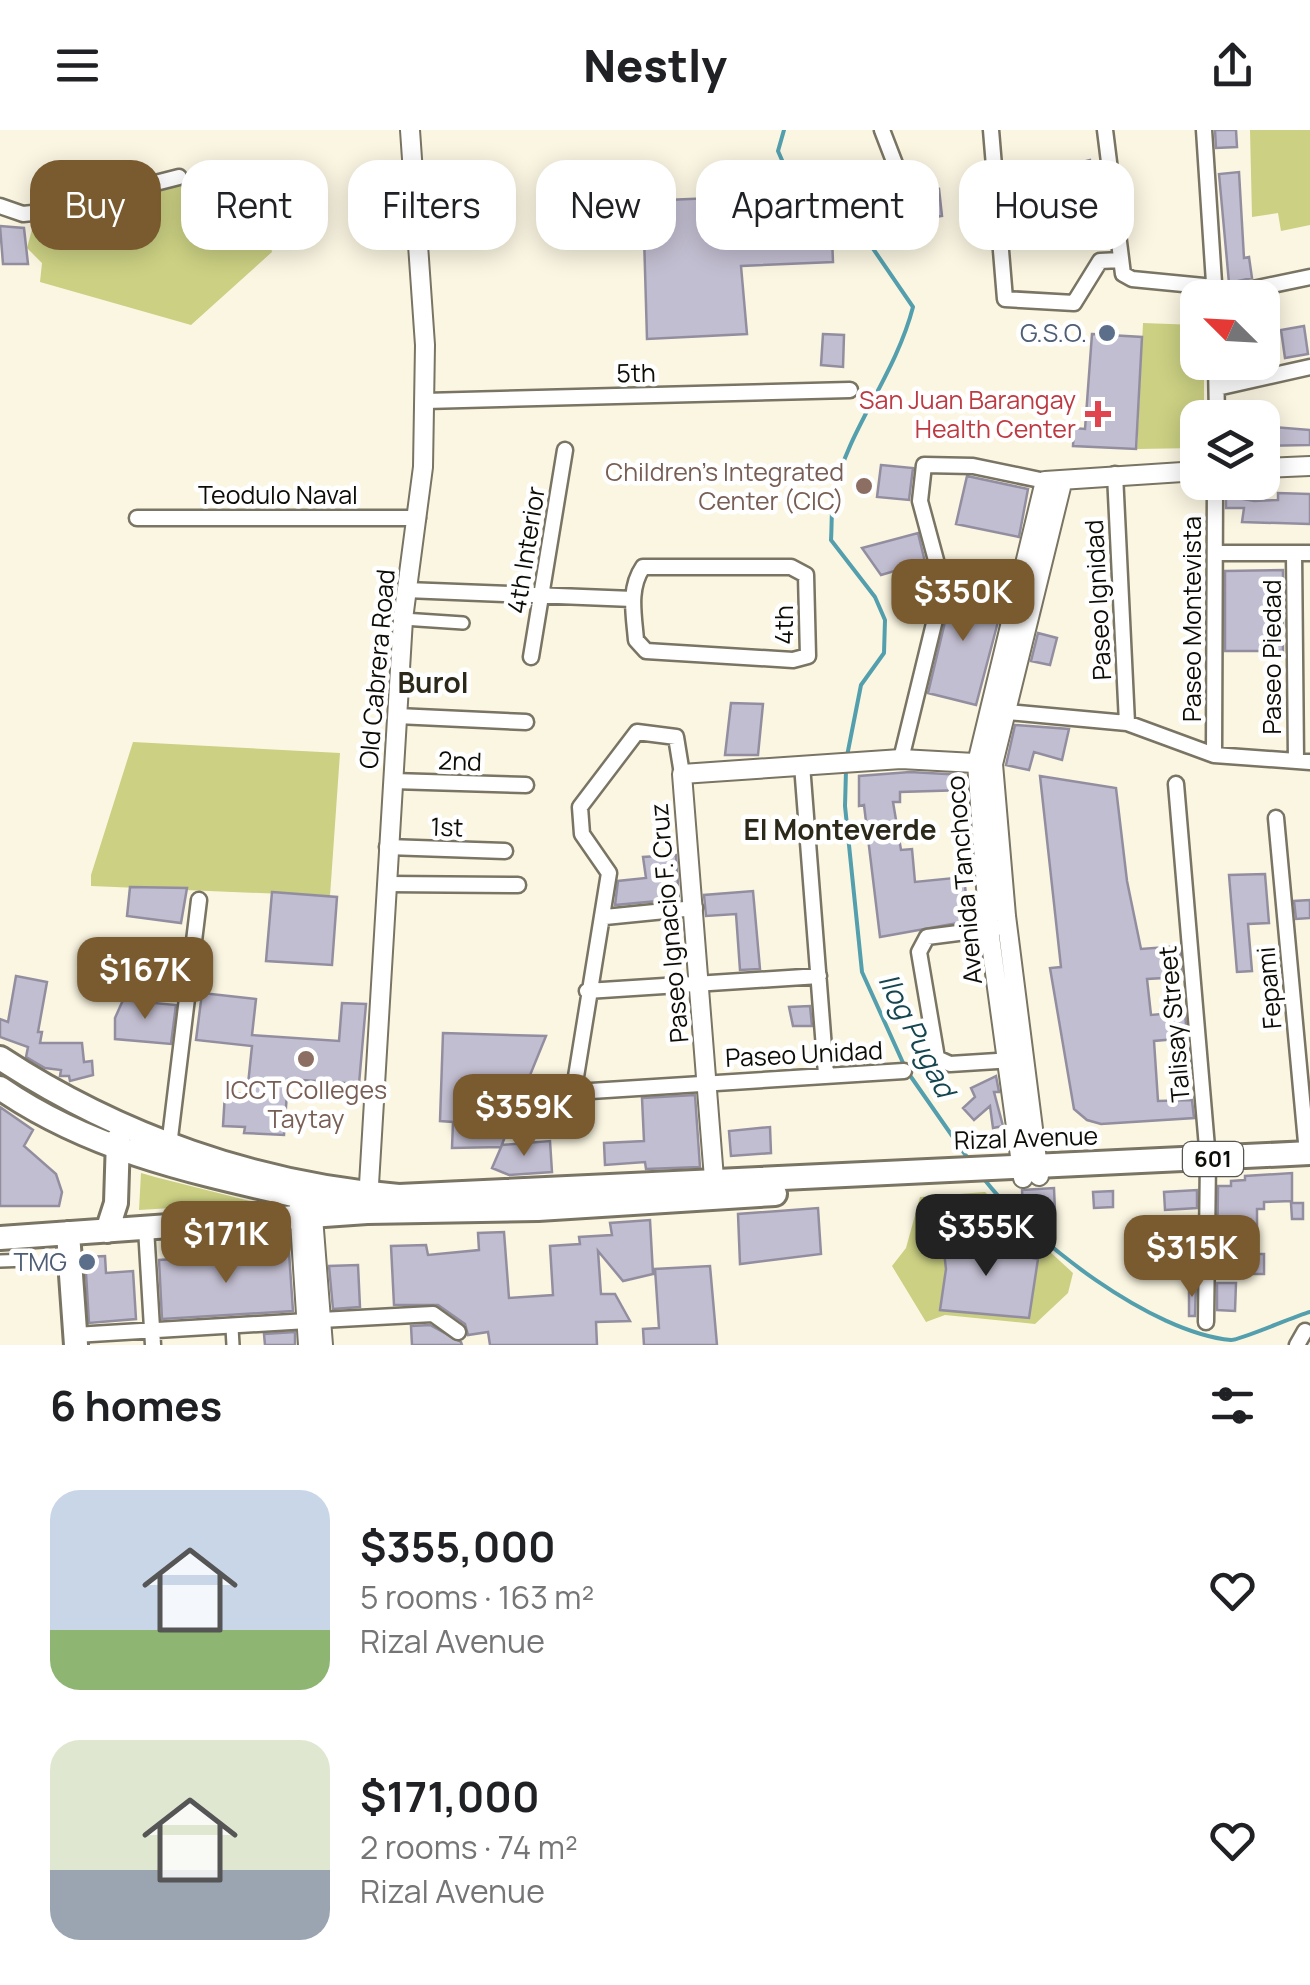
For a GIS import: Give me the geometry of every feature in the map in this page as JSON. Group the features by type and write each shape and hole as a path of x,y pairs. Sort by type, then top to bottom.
{"main road":[{"path":"0,1058 120,1125 238,1174 304,1210"},
{"path":"0,1088 66,1129 116,1149 368,1203"},
{"path":"107,1231 116,1203 120,1125"},
{"name":"601","path":"1208,1159 1308,1153"},
{"name":"Rizal Avenue","path":"715,1190 1030,1170 1098,1160 1116,1164 1208,1159"},
{"name":"601","path":"68,1234 368,1203 399,1196 715,1190"},
{"name":"601","path":"368,1203 605,1205 715,1190"},
{"path":"0,1238 68,1234 76,1340"}],"street":[{"name":"Old Cabrera Road","path":"368,1203 403,618 418,518 424,401 422,284 410,130"},
{"path":"882,130 894,160"},
{"path":"991,130 1005,299 1074,303 1100,261 1121,260"},
{"path":"1105,130 1123,274 1180,288"},
{"path":"1204,130 1213,280"},
{"path":"0,206 23,214 42,212 179,178"},
{"path":"1280,282 1310,277"},
{"path":"1216,388 1310,367"},
{"path":"1216,380 1216,400"},
{"name":"5th","path":"424,401 850,390"},
{"name":"4th Interior","path":"532,657 565,450"},
{"path":"901,759 940,604 940,574 920,501 924,465 973,466 1054,482 1180,471"},
{"path":"1280,467 1310,466"},
{"name":"Paseo Ignidad","path":"1115,474 1127,723"},
{"name":"Avenida Tanchoco","path":"1030,1170 998,928 985,764 1054,482"},
{"name":"Paseo Montevista","path":"1214,755 1215,500"},
{"name":"Teodulo Naval","path":"138,518 418,518"},
{"path":"1216,553 1302,552"},
{"name":"Paseo Piedad","path":"1302,552 1303,761"},
{"name":"4th","path":"791,567 806,575 808,656 793,660 646,651 636,640 634,599 634,581 643,568 791,567"},
{"path":"406,590 634,599"},
{"path":"403,618 463,622"},
{"path":"998,711 1127,723 1214,755 1303,761"},
{"path":"397,716 526,722"},
{"path":"574,1089 588,992 605,917 609,873 582,834 580,807 636,732 676,736 682,774"},
{"name":"Paseo Ignacio F. Cruz","path":"715,1190 682,774 901,759 985,764"},
{"path":"802,765 826,1074"},
{"name":"2nd","path":"392,781 526,785"},
{"name":"Talisay Street","path":"1176,784 1208,1159 1206,1322"},
{"name":"Fepami","path":"1276,818 1308,1153"},
{"name":"1st","path":"388,847 505,852"},
{"path":"386,884 518,886"},
{"path":"169,1146 198,900"},
{"path":"605,917 695,908"},
{"path":"998,928 927,937 920,952 937,1058 950,1064 1018,1060"},
{"path":"588,992 819,976"},
{"name":"Paseo Unidad","path":"528,1094 904,1071"},
{"path":"304,1210 314,1321 322,1345"},
{"path":"146,1228 153,1338"},
{"path":"0,1262 29,1260"},
{"path":"76,1340 153,1338 232,1328 433,1314 458,1332"},
{"path":"308,1345 314,1321"},
{"path":"232,1328 233,1345"},
{"path":"1298,1345 1306,1330"}],"green space":[{"path":"1250,130 1310,130 1310,225 1281,231 1278,213 1252,217"},
{"path":"181,183 181,250 272,252 191,325 40,282 42,263 27,248 30,237 30,250 161,250 161,187"},
{"path":"1143,323 1180,324 1180,380 1204,380 1204,400 1180,400 1180,448 1137,449"},
{"path":"133,742 340,753 330,896 91,886 91,875"},
{"path":"141,1173 155,1177 258,1203 139,1210"},
{"path":"985,1192 1073,1273 1068,1293 1035,1324 945,1315 926,1322 892,1266 906,1248 920,1197"}],"building":[{"path":"1215,130 1236,130 1237,147 1216,148"},
{"path":"1239,172 1244,258 1249,257 1252,278 1229,280 1219,174"},
{"path":"696,199 696,250 833,250 833,262 741,266 747,334 647,339 644,250 676,250 676,200"},
{"path":"0,226 24,228 28,264 3,264"},
{"path":"1304,326 1308,354 1285,358 1281,330"},
{"path":"823,334 844,335 843,367 821,365"},
{"path":"1092,334 1142,337 1136,449 1073,446 1074,428 1085,429"},
{"path":"1280,428 1310,430 1310,445 1280,446"},
{"path":"881,465 913,468 909,500 877,497"},
{"path":"967,476 1028,489 1019,537 956,524"},
{"path":"1280,493 1310,494 1310,524 1242,522 1244,508 1226,508 1226,500 1280,500"},
{"path":"918,533 925,562 881,575 862,548"},
{"path":"1283,570 1283,651 1225,651 1225,571"},
{"path":"950,571 977,581 980,613 999,618 976,705 928,693 949,605"},
{"path":"1038,633 1057,638 1050,665 1031,661"},
{"path":"731,703 763,704 758,755 725,755"},
{"path":"1015,725 1069,729 1062,760 1034,752 1029,770 1006,765"},
{"path":"910,772 964,775 965,790 900,792 900,802 893,802 901,850 912,849 915,882 964,877 969,921 880,937 864,805 859,806 859,776"},
{"path":"1040,776 1116,788 1127,881 1141,949 1179,946 1182,977 1147,979 1151,1015 1185,1012 1187,1038 1154,1041 1158,1101 1192,1100 1194,1118 1101,1124 1087,1120 1074,1109 1050,968 1061,967"},
{"path":"676,855 679,899 615,905 618,881 646,878 643,857"},
{"path":"1265,874 1269,923 1248,924 1252,971 1237,972 1229,875"},
{"path":"130,887 187,888 181,923 127,916"},
{"path":"753,891 760,969 740,970 736,914 706,916 704,895"},
{"path":"272,892 337,897 332,965 266,961"},
{"path":"1310,900 1310,918 1296,919 1294,901"},
{"path":"16,976 47,982 38,1032 42,1032 40,1043 82,1043 84,1062 92,1061 93,1075 70,1081 69,1076 60,1076 61,1070 45,1068 26,1057 28,1047 0,1037 0,1019 8,1022"},
{"path":"202,993 256,999 252,1035 339,1041 342,1003 366,1004 359,1084 288,1079 284,1135 244,1133 245,1127 223,1126 225,1093 247,1094 252,1046 196,1040"},
{"path":"123,1000 176,1005 171,1044 115,1039 115,1018"},
{"path":"810,1006 812,1026 793,1026 789,1007"},
{"path":"443,1033 546,1036 526,1085 518,1091 519,1101 501,1147 452,1148 453,1122 440,1121"},
{"path":"996,1076 999,1092 994,1092 1003,1126 993,1128 990,1106 974,1120 963,1108 975,1097 971,1088"},
{"path":"695,1095 700,1167 646,1169 645,1162 605,1165 604,1143 644,1141 642,1098"},
{"path":"0,1107 33,1130 24,1146 56,1174 62,1192 59,1206 0,1206"},
{"path":"770,1127 771,1153 731,1156 729,1131"},
{"path":"550,1141 552,1172 509,1175 492,1168 502,1145"},
{"path":"1292,1173 1292,1201 1264,1202 1264,1209 1257,1209 1257,1254 1264,1254 1264,1274 1243,1274 1244,1255 1217,1260 1218,1186 1231,1186 1231,1181 1245,1180 1245,1176"},
{"path":"1054,1188 1055,1212 1030,1214 1023,1208 1022,1190"},
{"path":"1197,1190 1197,1208 1165,1210 1164,1192"},
{"path":"1113,1191 1113,1207 1094,1208 1093,1192"},
{"path":"1291,1203 1303,1203 1303,1219 1292,1219"},
{"path":"818,1208 821,1254 740,1264 738,1214"},
{"path":"650,1220 653,1274 623,1281 598,1251 601,1294 615,1294 630,1321 596,1322 597,1345 490,1345 488,1332 468,1335 465,1324 438,1305 394,1305 391,1246 426,1245 428,1255 479,1250 478,1233 504,1232 509,1298 553,1295 550,1246 580,1244 579,1237 612,1235 610,1223"},
{"path":"942,1235 991,1241 989,1250 1038,1259 1029,1318 940,1310 946,1269"},
{"path":"289,1252 293,1311 162,1319 159,1260"},
{"path":"105,1256 106,1273 133,1271 136,1319 89,1323 85,1257"},
{"path":"358,1265 360,1307 333,1309 329,1266"},
{"path":"710,1266 717,1345 644,1345 643,1329 659,1328 655,1269"},
{"path":"1217,1283 1236,1283 1235,1311 1217,1310"},
{"path":"1189,1285 1196,1285 1195,1316 1189,1316"},
{"path":"430,1325 462,1345 412,1345 411,1326"},
{"path":"295,1332 295,1345 265,1345 264,1334"}],"waterway":[{"name":"Ilog Pugad","path":"784,130 778,151 788,174 859,218 863,234 913,307 895,356 850,447 833,499 831,540 875,597 885,620 884,653 861,685 847,756"},
{"name":"Ilog Pugad","path":"846,770 845,806 862,972 904,1065"},
{"name":"Ilog Pugad","path":"909,1074 969,1160"},
{"name":"Ilog Pugad","path":"984,1179 1062,1255 1166,1321 1231,1340 1310,1312"}],"place":[{"name":"G.S.O.","path":"1107,333"},
{"name":"San Juan Barangay Health Center","path":"1098,414"},
{"name":"Children's Integrated Center (CIC)","path":"864,486"},
{"name":"ICCT Colleges Taytay","path":"306,1059"},
{"name":"TMG","path":"87,1262"}],"district":[{"name":"Burol","path":"433,683"},
{"name":"El Monteverde","path":"840,830"}]}
